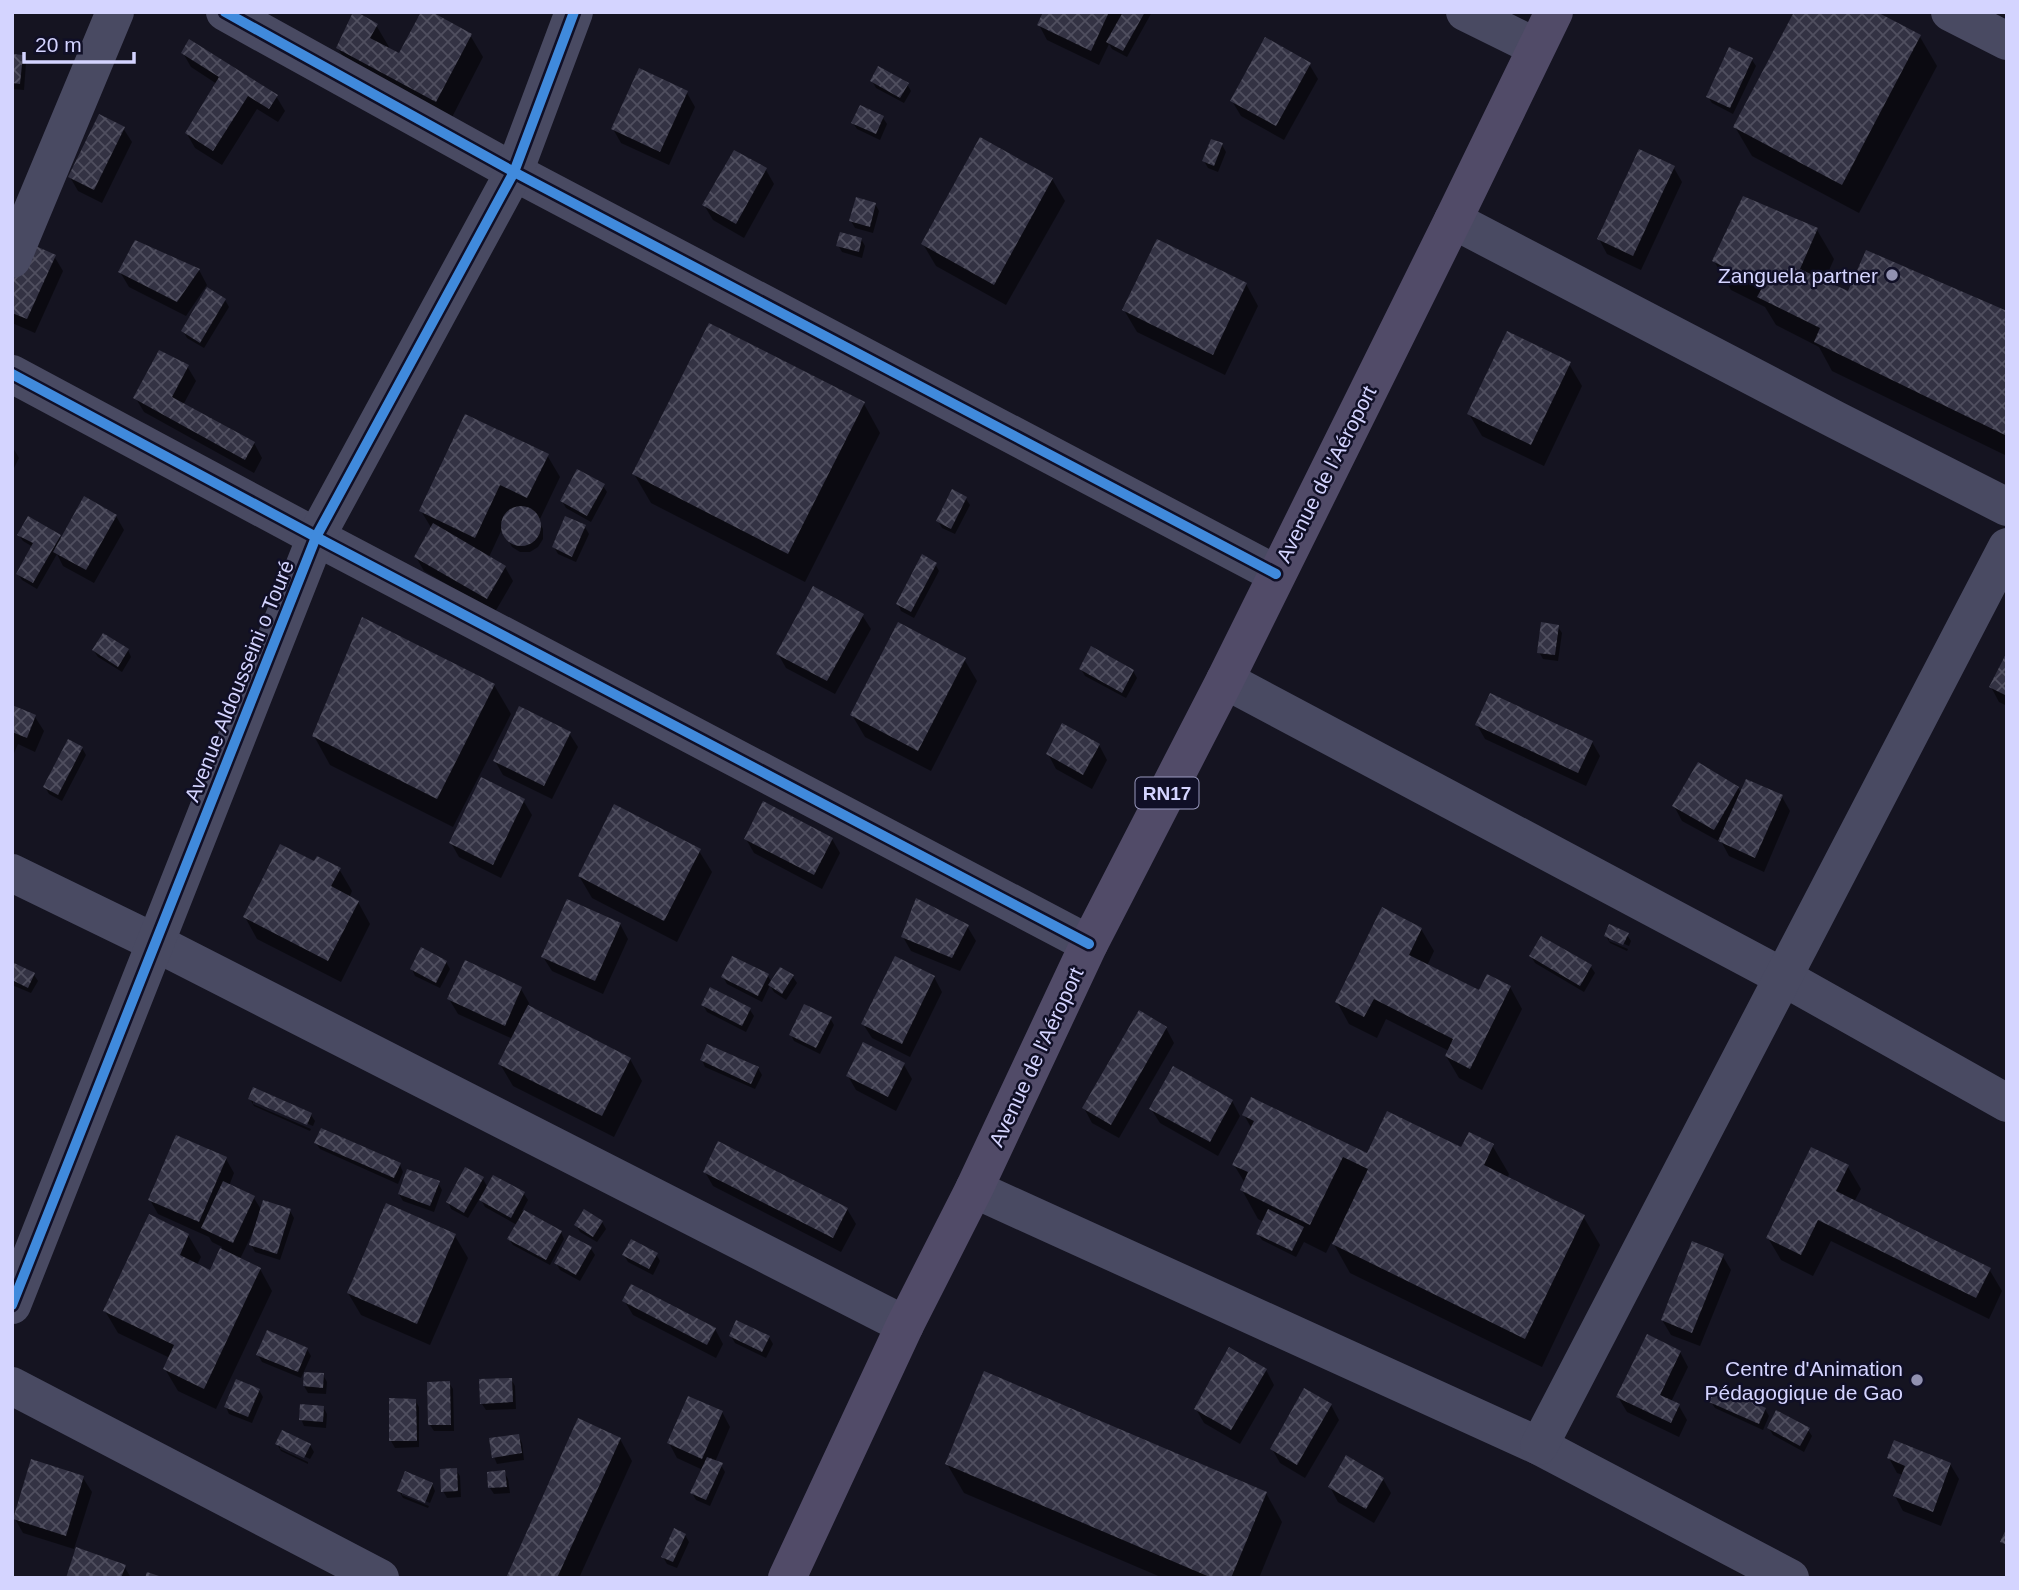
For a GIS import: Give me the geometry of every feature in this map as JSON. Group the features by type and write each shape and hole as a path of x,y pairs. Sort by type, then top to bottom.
{"main road":[{"name":"Avenue de l'Aéroport","path":"787,1578 905,1325 974,1189 1089,944 1225,680 1554,12"}],"street":[{"path":"12,259 114,12"},
{"path":"225,12 514,172 1276,574"},
{"name":"Avenue Aldousseini o Touré","path":"12,1305 316,537 514,172 574,12"},
{"path":"1465,12 1536,47"},
{"path":"1950,12 2007,41"},
{"path":"1453,220 2007,507"},
{"path":"12,374 1089,944"},
{"path":"1539,1446 2007,547"},
{"path":"1225,680 1783,977 2007,1103"},
{"path":"12,873 156,943 905,1325"},
{"path":"974,1189 1539,1446 1790,1578"},
{"path":"12,1386 380,1578"}],"building":[{"path":"353,12 378,24 370,38 399,53 421,12 432,12 472,34 436,102 336,48"},
{"path":"1043,12 1109,12 1091,51 1037,25"},
{"path":"1123,12 1145,12 1123,51 1106,42"},
{"path":"1794,12 1877,12 1921,35 1842,185 1733,127"},
{"path":"1265,37 1311,63 1276,126 1230,101"},
{"path":"189,39 278,95 269,109 248,96 213,151 185,133 219,77 181,53"},
{"path":"1729,47 1753,58 1730,108 1706,97"},
{"path":"12,54 23,55 20,84 12,83"},
{"path":"878,66 909,83 900,98 870,81"},
{"path":"639,68 688,91 660,152 611,129"},
{"path":"860,105 884,116 876,134 851,123"},
{"path":"99,114 125,127 94,190 68,177"},
{"path":"980,137 1053,178 994,285 921,244"},
{"path":"1211,139 1223,143 1214,166 1202,161"},
{"path":"1639,149 1675,166 1633,256 1597,239"},
{"path":"734,150 767,168 736,224 702,205"},
{"path":"1743,196 1818,228 1800,269 1848,291 1866,250 2007,311 2007,436 1814,342 1820,328 1757,297 1763,286 1712,261"},
{"path":"856,197 876,203 870,227 849,221"},
{"path":"840,232 862,238 859,252 836,246"},
{"path":"13,236 56,255 27,319 12,313"},
{"path":"1157,239 1247,283 1213,355 1122,310"},
{"path":"135,240 200,269 177,302 118,272"},
{"path":"207,287 226,299 200,343 181,331"},
{"path":"709,323 865,402 788,554 632,474"},
{"path":"1507,331 1571,362 1531,445 1467,414"},
{"path":"159,350 189,365 172,397 255,442 245,460 133,398"},
{"path":"465,414 549,454 527,498 500,485 475,538 419,511"},
{"path":"577,469 605,484 587,516 560,501"},
{"path":"952,489 967,497 951,529 936,521"},
{"path":"84,496 117,515 86,570 53,552"},
{"path":"521,506 529,507 535,512 540,518 540,534 535,540 529,545 521,546 513,545 507,540 502,534 501,526 502,518 507,512 513,507"},
{"path":"28,516 61,535 33,583 16,574 33,543 17,535"},
{"path":"565,516 586,525 572,557 552,547"},
{"path":"433,523 506,566 487,599 414,557"},
{"path":"922,554 937,563 911,612 896,604"},
{"path":"813,586 864,614 827,681 776,654"},
{"path":"362,617 495,684 437,799 312,736"},
{"path":"898,622 966,658 918,751 850,715"},
{"path":"1541,622 1559,625 1555,655 1537,653"},
{"path":"103,633 129,649 118,667 92,650"},
{"path":"1091,646 1134,670 1122,693 1079,669"},
{"path":"2007,652 2007,696 1989,687"},
{"path":"1490,693 1593,741 1578,773 1475,725"},
{"path":"12,705 36,715 27,738 12,732"},
{"path":"519,706 571,732 544,786 493,761"},
{"path":"1062,723 1100,744 1083,775 1046,754"},
{"path":"68,739 83,747 58,795 43,787"},
{"path":"1698,762 1739,787 1714,830 1672,806"},
{"path":"481,777 525,799 493,865 449,843"},
{"path":"1746,779 1783,795 1755,858 1718,841"},
{"path":"763,801 833,838 814,875 744,839"},
{"path":"614,804 701,849 664,921 578,876"},
{"path":"280,844 314,861 317,856 341,868 331,886 359,901 328,961 243,917"},
{"path":"916,898 969,925 952,958 901,937"},
{"path":"567,899 621,923 595,981 541,957"},
{"path":"1382,907 1422,928 1409,955 1479,990 1487,974 1511,986 1470,1069 1445,1056 1453,1039 1374,999 1364,1017 1335,1002"},
{"path":"1609,924 1629,933 1623,945 1604,936"},
{"path":"1541,936 1592,965 1580,986 1529,956"},
{"path":"421,947 447,961 436,983 410,969"},
{"path":"732,956 769,974 758,996 721,977"},
{"path":"895,956 935,976 902,1044 861,1024"},
{"path":"465,960 522,987 505,1026 447,999"},
{"path":"12,962 35,973 28,988 12,980"},
{"path":"780,967 794,975 782,994 768,985"},
{"path":"710,987 751,1008 742,1026 701,1005"},
{"path":"804,1004 832,1017 816,1048 789,1035"},
{"path":"528,1005 631,1058 602,1116 498,1064"},
{"path":"1139,1010 1167,1027 1111,1125 1082,1108"},
{"path":"863,1042 905,1063 888,1097 846,1076"},
{"path":"707,1044 759,1067 751,1084 700,1060"},
{"path":"1173,1066 1233,1100 1210,1142 1149,1109"},
{"path":"253,1087 312,1113 307,1125 248,1099"},
{"path":"1251,1097 1367,1153 1387,1111 1461,1147 1469,1132 1494,1144 1484,1165 1585,1215 1525,1339 1332,1244 1368,1169 1343,1157 1310,1225 1240,1190 1248,1172 1232,1165 1254,1121 1242,1115"},
{"path":"321,1128 401,1163 394,1178 314,1143"},
{"path":"176,1135 227,1157 199,1222 148,1200"},
{"path":"718,1141 848,1208 833,1238 703,1172"},
{"path":"1811,1147 1849,1165 1836,1191 1991,1268 1976,1298 1818,1220 1801,1255 1766,1238"},
{"path":"465,1167 484,1177 464,1213 446,1202"},
{"path":"407,1169 440,1181 430,1206 398,1194"},
{"path":"493,1175 525,1192 511,1218 479,1200"},
{"path":"223,1181 255,1196 233,1243 201,1228"},
{"path":"263,1200 291,1209 277,1254 249,1245"},
{"path":"386,1203 456,1234 417,1324 347,1293"},
{"path":"584,1209 603,1221 593,1237 574,1225"},
{"path":"1268,1209 1304,1227 1292,1251 1256,1234"},
{"path":"524,1210 562,1231 546,1260 507,1239"},
{"path":"149,1214 189,1234 180,1255 210,1270 220,1248 261,1268 204,1389 163,1369 174,1345 103,1311"},
{"path":"569,1235 592,1247 576,1275 554,1263"},
{"path":"631,1239 658,1253 649,1269 622,1255"},
{"path":"1692,1241 1724,1254 1692,1333 1661,1320"},
{"path":"631,1284 716,1328 707,1345 622,1301"},
{"path":"736,1320 770,1336 762,1352 729,1336"},
{"path":"267,1330 308,1348 298,1372 256,1355"},
{"path":"1647,1334 1681,1351 1660,1395 1680,1404 1671,1423 1616,1397"},
{"path":"1229,1347 1267,1369 1231,1430 1194,1409"},
{"path":"984,1371 1267,1492 1231,1578 1212,1578 945,1464"},
{"path":"304,1372 324,1373 323,1388 303,1386"},
{"path":"512,1378 513,1402 480,1404 479,1379"},
{"path":"236,1379 260,1389 248,1417 224,1407"},
{"path":"450,1381 451,1425 428,1425 427,1382"},
{"path":"1716,1386 1766,1408 1759,1424 1709,1402"},
{"path":"1304,1388 1332,1404 1297,1465 1270,1449"},
{"path":"688,1396 723,1411 702,1459 667,1443"},
{"path":"389,1398 416,1399 417,1441 389,1441"},
{"path":"300,1404 324,1406 323,1422 299,1420"},
{"path":"1776,1410 1810,1428 1800,1446 1767,1428"},
{"path":"578,1418 621,1438 557,1578 506,1578"},
{"path":"282,1430 311,1444 304,1458 275,1444"},
{"path":"519,1434 522,1453 492,1458 489,1438"},
{"path":"1894,1440 1951,1463 1933,1512 1893,1496 1905,1466 1887,1458"},
{"path":"1346,1455 1384,1478 1366,1509 1328,1487"},
{"path":"707,1457 723,1463 706,1500 690,1493"},
{"path":"31,1459 84,1476 66,1536 13,1519"},
{"path":"457,1468 458,1491 441,1492 440,1469"},
{"path":"505,1470 507,1487 488,1488 487,1472"},
{"path":"405,1471 433,1483 425,1503 397,1491"},
{"path":"2007,1527 2007,1545 2000,1542"},
{"path":"674,1528 686,1534 673,1562 661,1557"},
{"path":"76,1547 126,1565 121,1578 66,1578"},
{"path":"147,1572 162,1577 162,1578 145,1578"}],"cycle path":[{"path":"225,12 514,172 1276,574"},
{"path":"12,1305 316,537 514,172 574,12"},
{"path":"12,374 1089,944"}],"place":[{"name":"Zanguela partner","path":"1892,275"},
{"name":"Centre d'Animation Pédagogique de Gao","path":"1917,1380"}]}
